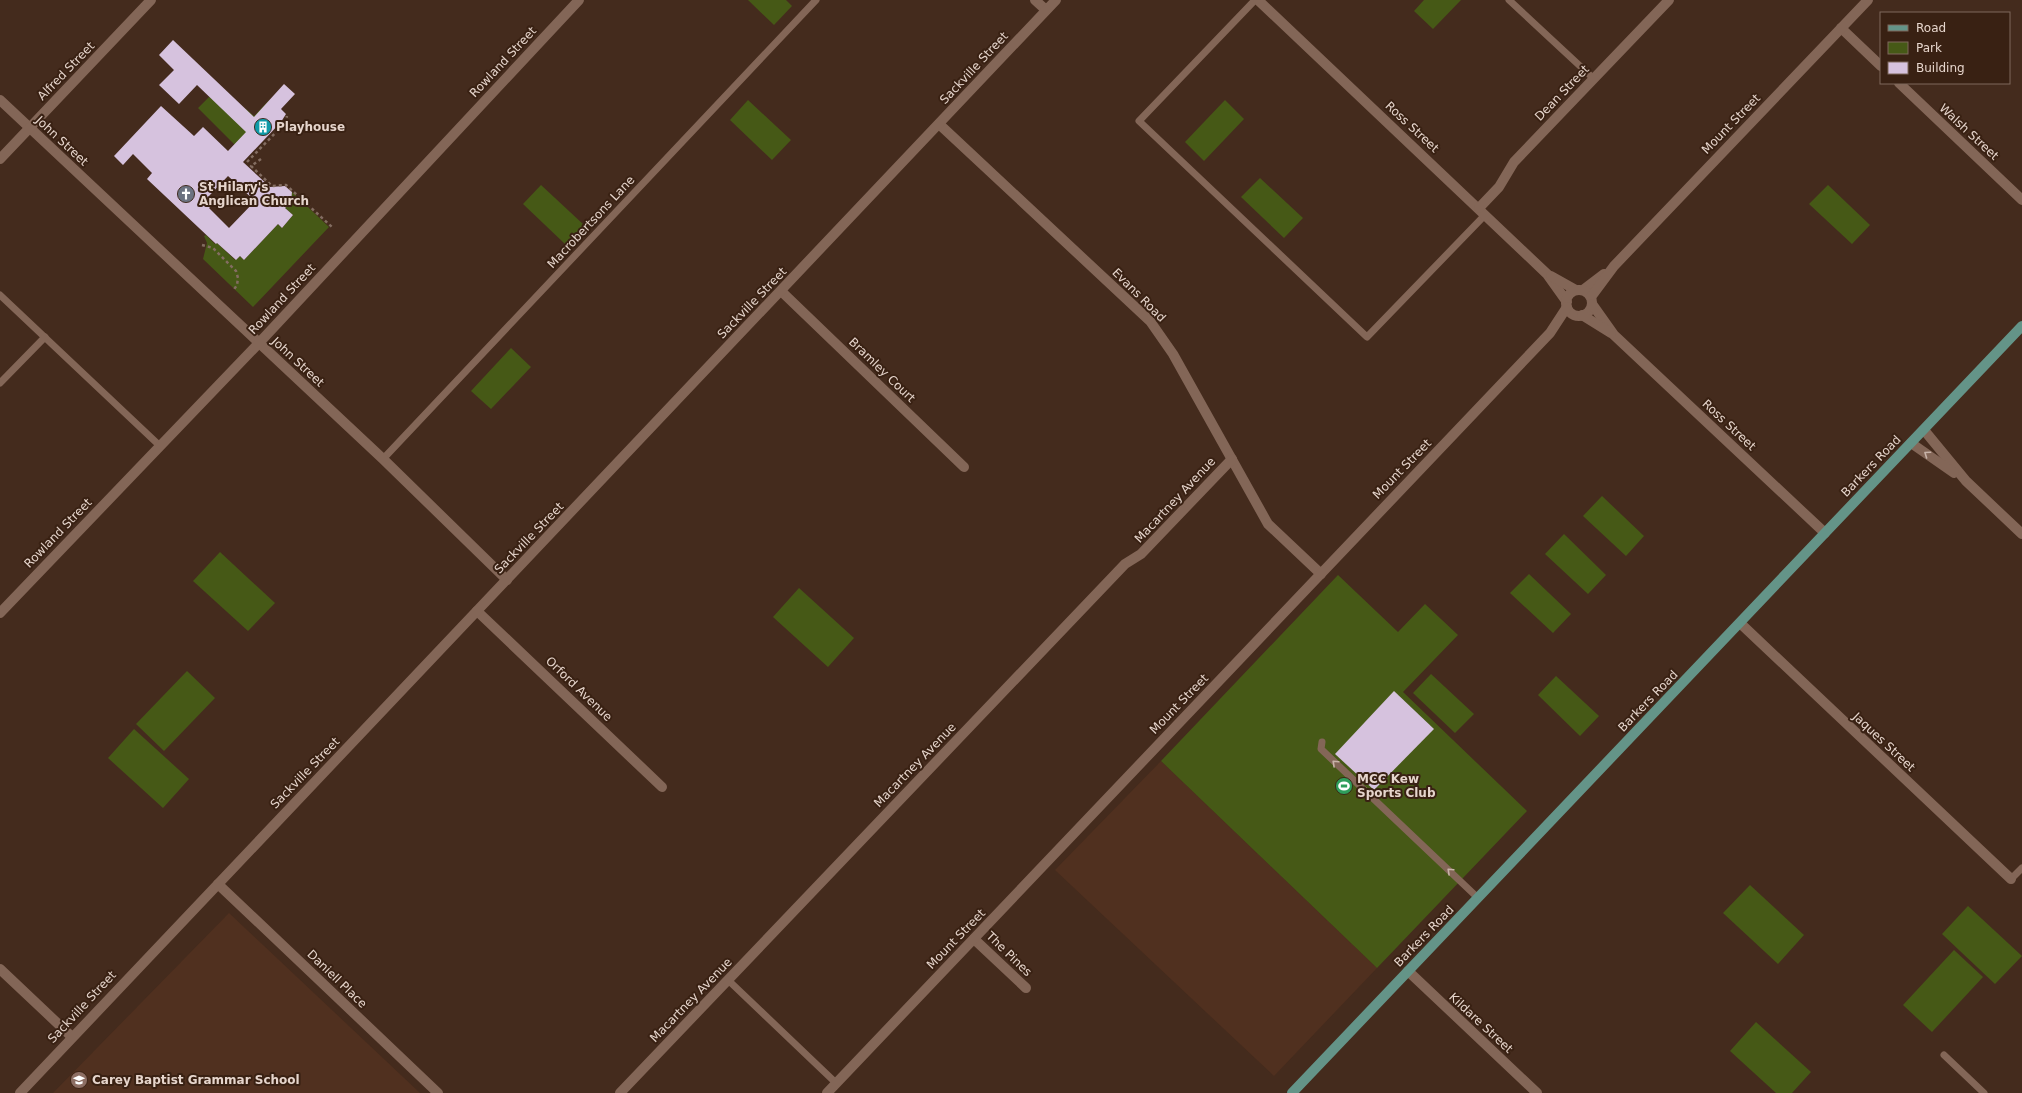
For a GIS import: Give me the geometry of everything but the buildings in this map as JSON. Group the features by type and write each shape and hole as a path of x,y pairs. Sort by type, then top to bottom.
{"main road":[{"name":"Barkers Road","path":"1292,1093 2022,326"}],"street":[{"name":"Alfred Street","path":"0,159 151,0"},
{"name":"Rowland Street","path":"0,613 259,343 579,0"},
{"path":"1035,0 1046,10"},
{"name":"Sackville Street","path":"20,1093 1056,0"},
{"name":"Ross Street","path":"1258,0 1547,274 1567,304"},
{"name":"Dean Street","path":"1482,212 1514,162 1669,0"},
{"name":"Mount Street","path":"1591,301 1614,266 1868,0"},
{"path":"1841,28 1880,65"},
{"name":"Walsh Street","path":"1900,84 2022,200"},
{"name":"John Street","path":"0,100 383,459 507,580"},
{"name":"Evans Road","path":"939,124 1152,324 1173,354 1270,526 1321,574"},
{"name":"Mount Street","path":"1580,290 1614,266"},
{"name":"Ross Street","path":"1547,274 1580,290"},
{"path":"1580,290 1591,301 1589,311 1579,315 1567,304 1570,294 1580,290"},
{"name":"Bramley Court","path":"781,291 964,467"},
{"name":"Ross Street","path":"1591,301 1614,335 1825,534"},
{"name":"Mount Street","path":"827,1093 1550,333 1567,304"},
{"name":"Ross Street","path":"1579,315 1614,335"},
{"name":"Mount Street","path":"1550,333 1579,315"},
{"path":"1924,430 1966,480 2022,534"},
{"path":"1912,443 1966,480"},
{"name":"Macartney Avenue","path":"620,1093 1125,564 1142,554 1232,459"},
{"name":"Orford Avenue","path":"477,611 662,787"},
{"name":"Jaques Street","path":"1740,623 2011,879"},
{"name":"Daniell Place","path":"218,884 438,1093"},
{"name":"The Pines","path":"974,939 1026,988"},
{"path":"0,969 72,1037"},
{"name":"Kildare Street","path":"1408,972 1536,1093"}],"lane":[{"name":"Macrobertsons Lane","path":"383,459 816,0"},
{"path":"1255,0 1139,121 1367,337 1482,212"},
{"path":"1509,0 1594,79"},
{"path":"0,294 160,446"},
{"path":"0,384 45,337"},
{"path":"1322,742 1321,749 1478,898"},
{"path":"2011,879 2022,868"},
{"path":"728,980 836,1084"},
{"path":"1944,1055 1984,1093"}],"path":[{"path":"247,162 285,123 287,116"},
{"path":"261,159 251,166 272,186 286,185 332,227"},
{"path":"202,245 213,248 236,270 238,278 237,285 233,291"}],"shaded area":[{"path":"1161,761 1377,968 1274,1076 1055,870"},
{"path":"229,913 420,1093 53,1093"}],"green space":[{"path":"748,0 786,0 792,6 774,25"},
{"path":"1424,0 1461,0 1433,29 1414,11"},
{"path":"209,97 246,109 254,116 270,99 237,147 198,108"},
{"path":"748,100 791,140 772,160 730,120"},
{"path":"1225,100 1244,119 1204,161 1185,142"},
{"path":"1260,178 1303,218 1284,238 1241,197"},
{"path":"541,185 584,225 565,244 523,204"},
{"path":"1828,185 1870,225 1852,244 1809,204"},
{"path":"292,192 329,227 253,307 203,259 207,243 204,236 206,235 215,244 217,243 235,260 240,256 244,260 278,224 282,228 293,215 285,208 291,202"},
{"path":"511,348 531,367 491,409 471,391"},
{"path":"1602,496 1644,536 1626,556 1583,516"},
{"path":"1564,534 1606,575 1588,594 1545,554"},
{"path":"220,552 275,603 248,631 193,581"},
{"path":"1529,574 1571,614 1553,633 1510,593"},
{"name":"MCC Kew Sports Club","path":"1338,575 1398,632 1425,604 1458,635 1403,692 1527,811 1377,968 1161,761"},
{"path":"799,588 854,638 828,667 773,617"},
{"path":"187,671 215,698 164,751 136,724"},
{"path":"1431,674 1474,714 1455,733 1413,693"},
{"path":"1556,676 1599,716 1580,736 1538,695"},
{"path":"134,729 189,779 163,808 108,758"},
{"path":"1750,885 1804,935 1778,964 1723,913"},
{"path":"1968,906 2022,956 1995,984 1942,934"},
{"path":"1954,950 1983,977 1932,1032 1903,1005"},
{"path":"1756,1022 1811,1072 1792,1093 1776,1093 1730,1051"}],"place":[{"name":"Playhouse","path":"263,127"},
{"name":"St Hilary's Anglican Church","path":"186,194"},
{"name":"MCC Kew Sports Club","path":"1344,786"},
{"name":"Carey Baptist Grammar School","path":"79,1080"}]}
